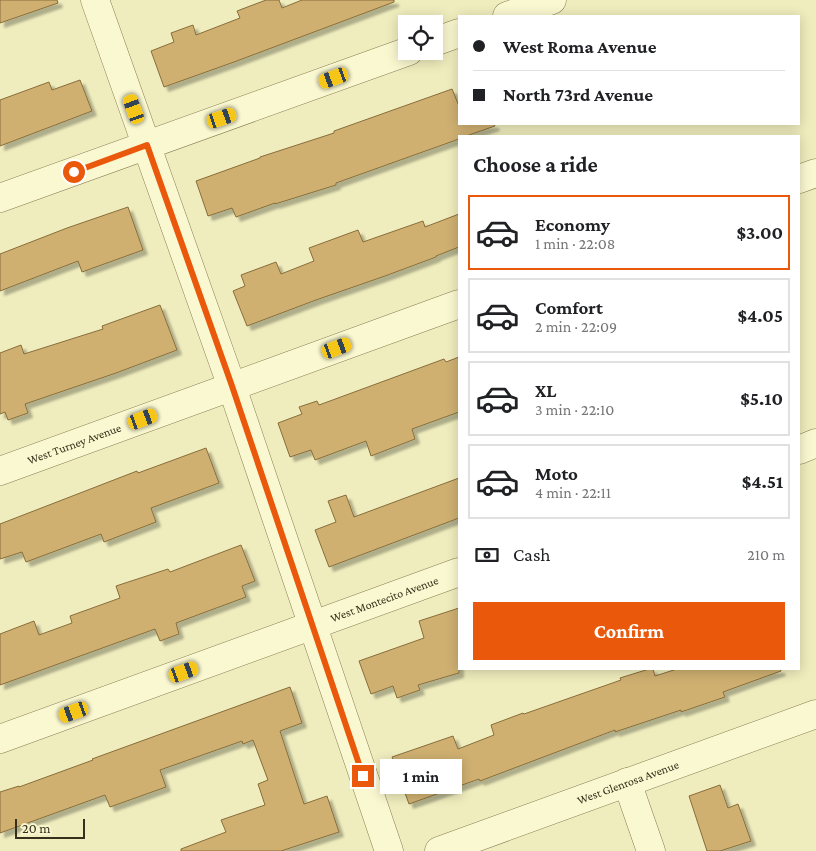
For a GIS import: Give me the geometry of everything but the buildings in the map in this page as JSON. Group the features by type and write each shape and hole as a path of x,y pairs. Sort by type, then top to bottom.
{"street":[{"path":"95,0 232,386 389,851"},
{"path":"510,15 552,0"},
{"path":"443,39 458,33"},
{"path":"0,198 398,55"},
{"path":"800,179 816,173"},
{"name":"West Turney Avenue","path":"0,470 458,304"},
{"path":"800,450 816,444"},
{"name":"West Montecito Avenue","path":"0,740 458,572"},
{"name":"West Glenrosa Avenue","path":"439,851 816,714"},
{"path":"627,782 651,851"}],"route":[{"path":"74,172 147,145 232,386 363,776"}]}
